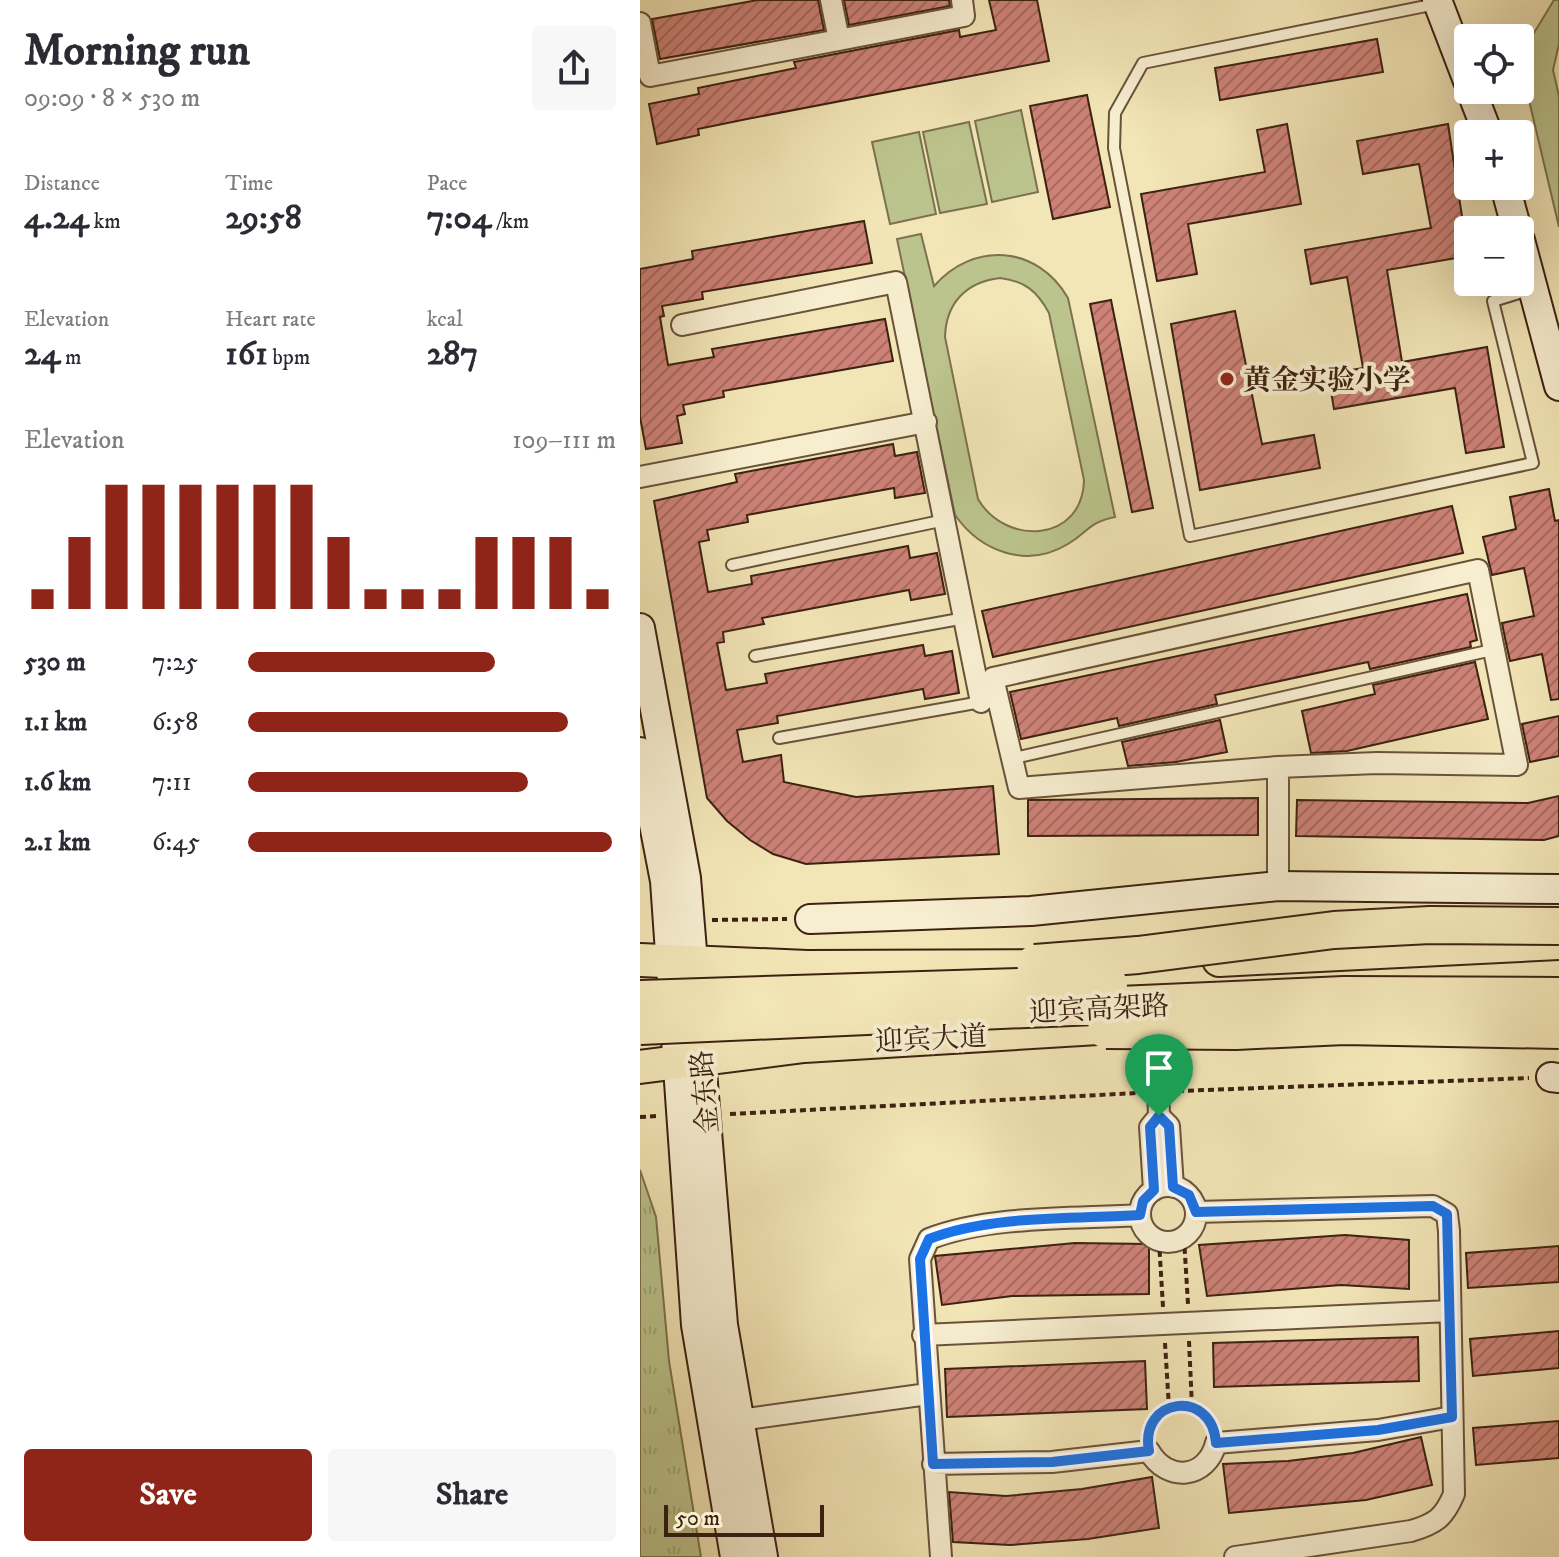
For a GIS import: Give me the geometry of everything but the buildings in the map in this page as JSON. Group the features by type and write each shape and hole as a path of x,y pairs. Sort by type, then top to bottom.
{"highway":[{"path":"673,970 1138,955 1334,930 1430,925 1559,926"},
{"name":"迎宾高架路","path":"640,999 673,970 1559,975"},
{"name":"迎宾高架路","path":"640,1026 801,1022 1344,995 1559,996"},
{"path":"801,1022 1075,1030 1236,1031 1344,1026 1559,1030"},
{"path":"1344,1026 1556,1067"}],"main road":[{"path":"673,970 1098,965 1559,943"},
{"name":"迎宾大道","path":"640,1067 804,1046 1156,1025 1559,1041"}],"street":[{"path":"831,0 839,40"},
{"path":"640,23 650,76 964,16 962,0"},
{"path":"1438,2 1454,44"},
{"path":"682,325 896,282 947,520 981,702"},
{"path":"1534,288 1559,386"},
{"path":"640,477 926,422"},
{"path":"1478,570 1492,650 1517,765 1377,763 1278,767 1019,788 993,678 1478,570"},
{"name":"金东路","path":"640,628 686,878 689,921 673,970"},
{"name":"金东路","path":"640,752 665,881 673,970 710,1168 723,1325 763,1557"},
{"path":"1278,767 1278,886"},
{"path":"810,919 1031,911 1278,886 1559,889"},
{"path":"1156,1025 1159,1116 1150,1127 1164,1188"},
{"name":"金东路","path":"689,1061 682,1166 696,1325 735,1557"},
{"path":"1164,1188 1189,1195 1196,1212 1190,1233 1168,1242 1152,1237 1140,1215 1143,1201 1164,1188"},
{"path":"1196,1212 1433,1206 1447,1214 1454,1494 1446,1515 1432,1525 1235,1557"},
{"path":"941,1557 920,1259 929,1239 952,1230 979,1226 1140,1215"},
{"path":"923,1335 1450,1311"},
{"path":"740,1420 928,1394"},
{"path":"933,1464 1052,1462 1149,1451 1163,1469 1186,1474 1207,1463 1216,1443 1378,1430 1452,1417"}],"lane":[{"path":"1438,2 1143,63 1115,113 1114,148 1190,536 1533,463 1493,301 1509,296"},
{"path":"732,565 947,520"},
{"path":"755,656 965,618"},
{"path":"1010,759 1492,650"},
{"path":"779,738 981,702"}],"path":[{"path":"689,921 810,919"},
{"path":"1149,1451 1148,1431 1153,1421 1169,1408 1180,1405 1192,1407 1211,1421 1216,1443"}],"green space":[{"path":"1554,0 1559,0 1559,44 1553,70 1559,96 1559,227 1530,104 1534,104 1534,33"},
{"path":"1021,110 1038,192 992,202 975,121"},
{"path":"969,122 987,204 940,213 923,132"},
{"path":"919,132 936,214 890,224 872,142"},
{"path":"921,234 934,286 967,261 1004,255 1040,267 1055,280 1068,298 1115,517 1094,525 1068,544 1052,551 1021,556 1006,553 978,539 955,515 897,239","holes":["1000,278 1029,288 1049,313 1084,480 1080,501 1071,516 1057,526 1041,531 1006,525 991,515 978,499 945,337 949,314 960,296 977,284"]},
{"path":"640,1170 656,1217 669,1361 701,1557 640,1557"}],"place":[{"name":"黄金实验小学","path":"1227,379"}],"route":[{"path":"1159,1116 1169,1126 1173,1187 1189,1195 1196,1212 1433,1206 1447,1214 1452,1417 1378,1430 1216,1443 1211,1421 1202,1412 1180,1405 1160,1413 1153,1421 1148,1431 1149,1451 1052,1462 933,1464 920,1259 929,1239 952,1230 979,1226 1140,1215 1143,1201 1154,1190 1150,1127 1159,1116"}]}
